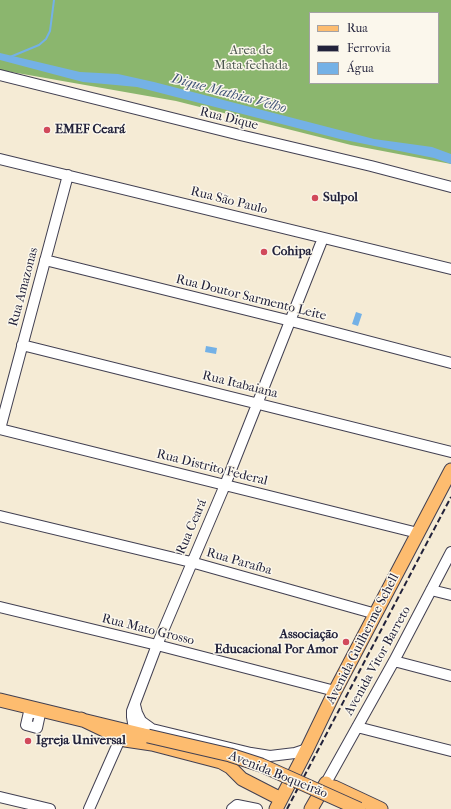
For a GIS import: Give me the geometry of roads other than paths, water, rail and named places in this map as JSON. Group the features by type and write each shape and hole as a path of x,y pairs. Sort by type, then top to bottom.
{"main road":[{"name":"Avenida Guilherme Schell","path":"279,804 335,691 451,470"},
{"path":"0,700 34,715 81,719 120,739 131,742 152,744 221,762 230,767 245,781 279,804"},
{"name":"Avenida Boqueirão","path":"81,719 230,754 261,765 359,809"},
{"path":"311,809 328,784 381,809"}],"street":[{"name":"Rua Dique","path":"0,75 451,187"},
{"name":"Rua São Paulo","path":"0,159 451,269"},
{"name":"Rua Amazonas","path":"0,429 68,175"},
{"name":"Rua Ceará","path":"144,735 134,726 132,717 135,704 157,645 225,485 323,238"},
{"name":"Rua Doutor Sarmento Leite","path":"45,260 291,321 451,363"},
{"name":"Rua Itabaiana","path":"22,344 451,452"},
{"name":"Rua Distrito Federal","path":"0,429 418,533"},
{"name":"Rua Paraíba","path":"0,516 191,562 376,614"},
{"name":"Avenida Vitor Barreto","path":"328,784 451,552"},
{"path":"431,590 451,595"},
{"name":"Rua Mato Grosso","path":"0,607 157,645 335,691"},
{"path":"394,661 451,676"},
{"path":"135,704 141,721 152,729 251,754 270,756 295,753 307,749"},
{"path":"357,727 451,752"},
{"path":"89,809 122,736 127,734 144,735"},
{"path":"0,797 50,809"},
{"path":"232,809 237,805 245,808 256,809"}],"water":[{"name":"Dique Mathias Velho","path":"0,53 80,72 118,74 374,139 432,147 451,154 451,164 434,158 340,139 137,87 83,82 0,60"},
{"path":"356,312 362,314 358,326 352,324"},
{"path":"206,346 217,348 216,354 205,352"}],"waterway":[{"path":"10,57 39,45 46,39 50,31 54,0"}],"railway":[{"path":"287,809 451,497"}],"place":[{"name":"EMEF Ceará","path":"47,130"},
{"name":"Sulpol","path":"315,198"},
{"name":"Cohipa","path":"264,252"},
{"name":"Associação Educacional Por Amor","path":"346,642"},
{"name":"Igreja Universal","path":"28,741"}],"park label":[{"name":"Area de Mata fechada","path":"251,58"}]}
